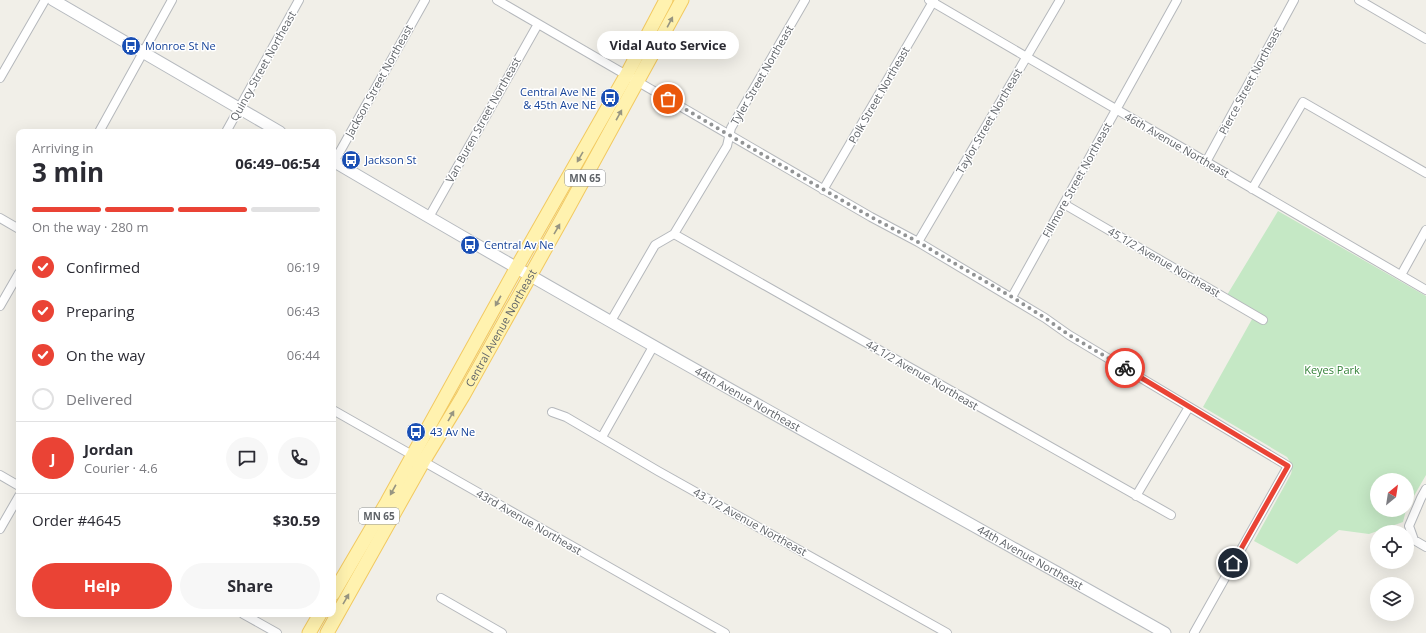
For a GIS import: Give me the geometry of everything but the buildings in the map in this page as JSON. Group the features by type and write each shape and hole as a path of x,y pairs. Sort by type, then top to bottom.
{"main road":[{"name":"Central Avenue Northeast","path":"336,589 418,459 463,396 530,275 632,78 666,0"},
{"name":"Central Avenue Northeast","path":"336,616 517,267 632,78 682,0"},
{"path":"309,633 318,617"},
{"name":"Central Avenue Northeast","path":"327,633 335,617"}],"street":[{"path":"0,78 45,0"},
{"path":"53,0 275,129"},
{"path":"101,129 172,0"},
{"name":"Quincy Street Northeast","path":"228,129 299,0"},
{"name":"Jackson Street Northeast","path":"336,157 425,0"},
{"path":"497,0 823,190 918,242 1012,297 1069,335 1288,466 1194,633"},
{"name":"Tyler Street Northeast","path":"674,234 727,146 731,128 805,0"},
{"name":"Taylor Street Northeast","path":"918,242 1060,0"},
{"name":"Fillmore Street Northeast","path":"1012,297 1177,0"},
{"name":"Pierce Street Northeast","path":"1206,162 1294,0"},
{"path":"1359,0 1426,39"},
{"name":"46th Avenue Northeast","path":"932,1 1426,290"},
{"name":"Polk Street Northeast","path":"823,190 932,1"},
{"name":"Van Buren Street Northeast","path":"429,217 538,24"},
{"path":"1252,189 1303,102 1426,173"},
{"name":"44th Avenue Northeast","path":"336,162 530,275 1165,633"},
{"name":"45 1/2 Avenue Northeast","path":"1064,204 1263,320"},
{"path":"0,218 16,227"},
{"path":"1401,275 1426,230"},
{"path":"611,321 655,245 674,234"},
{"name":"44 1/2 Avenue Northeast","path":"674,234 1171,515"},
{"path":"0,306 16,278"},
{"path":"602,438 654,345"},
{"path":"1136,496 1190,407"},
{"name":"43rd Avenue Northeast","path":"336,412 725,633"},
{"name":"43 1/2 Avenue Northeast","path":"552,412 566,416 932,629 947,633"},
{"path":"0,475 16,484"},
{"path":"1426,489 1409,526 1414,540 1426,547"},
{"path":"0,529 16,501"},
{"path":"441,598 502,633"},
{"path":"248,617 277,633"}],"green space":[{"name":"Keyes Park","path":"1278,211 1426,296 1426,475 1414,496 1414,473 1370,473 1370,517 1404,517 1403,522 1394,525 1370,525 1369,534 1339,530 1297,564 1254,541 1291,474 1292,467 1287,457 1203,407 1256,312 1227,295"}],"way so far":[{"path":"668,99 1012,297 1069,335 1125,368"}],"place":[{"name":"Monroe St Ne","path":"131,46"},
{"name":"Central Ave NE & 45th Ave NE","path":"610,98"},
{"name":"Vidal Auto Service","path":"668,99"},
{"name":"Jackson St","path":"351,160"},
{"name":"Central Av Ne","path":"470,245"},
{"name":"43 Av Ne","path":"416,432"}],"route":[{"path":"1125,368 1288,466 1233,563"}]}
